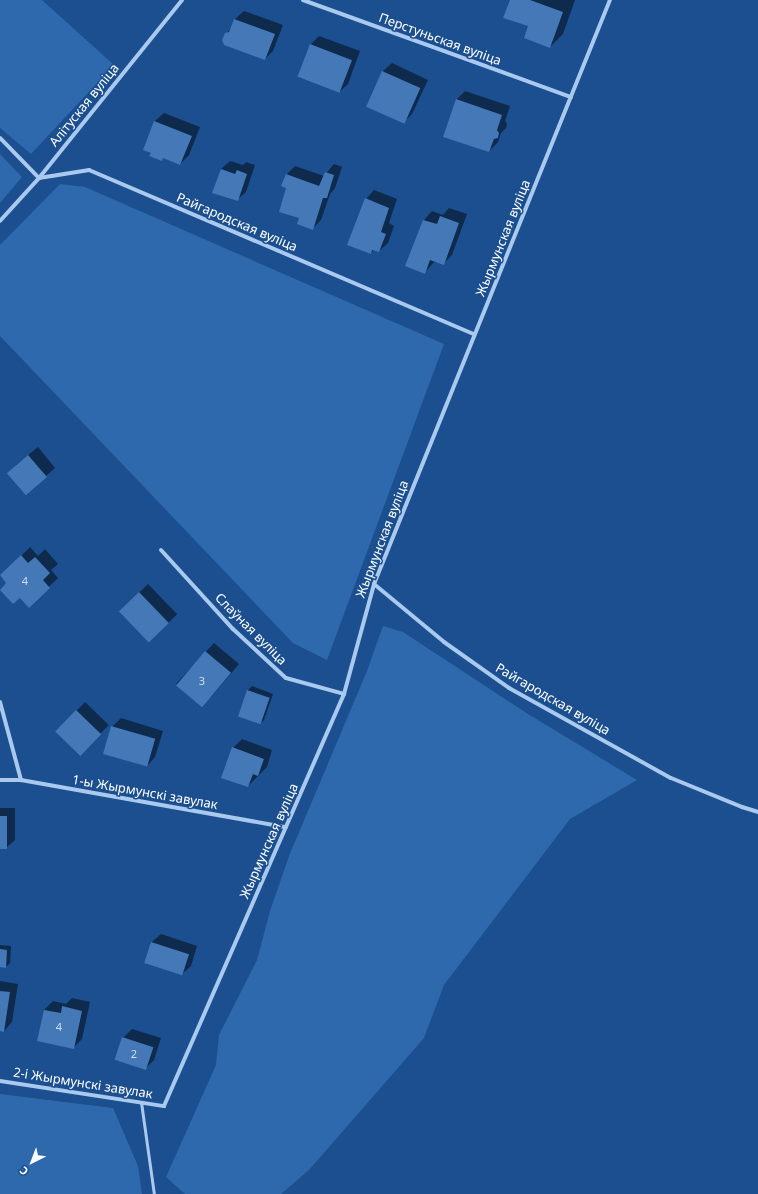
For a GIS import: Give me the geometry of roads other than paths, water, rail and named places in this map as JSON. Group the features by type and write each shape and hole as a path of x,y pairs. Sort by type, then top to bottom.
{"street":[{"name":"Алітуская вуліца","path":"0,221 39,178 182,0"},
{"name":"Перстуньская вуліца","path":"303,0 571,97"},
{"name":"Жырмунская вуліца","path":"164,1106 344,694 374,584 610,0"},
{"path":"0,138 39,178"},
{"name":"Райгародская вуліца","path":"39,178 89,170 474,334"},
{"name":"Слаўная вуліца","path":"161,550 233,629 286,678 344,694"},
{"name":"Райгародская вуліца","path":"374,584 444,642 508,688 671,778 758,812"},
{"path":"0,702 21,780"},
{"name":"1-ы Жырмунскі завулак","path":"0,780 21,780 286,827"},
{"name":"2-і Жырмунскі завулак","path":"0,1081 164,1106"}],"lane":[{"path":"141,1102 154,1194"}]}
